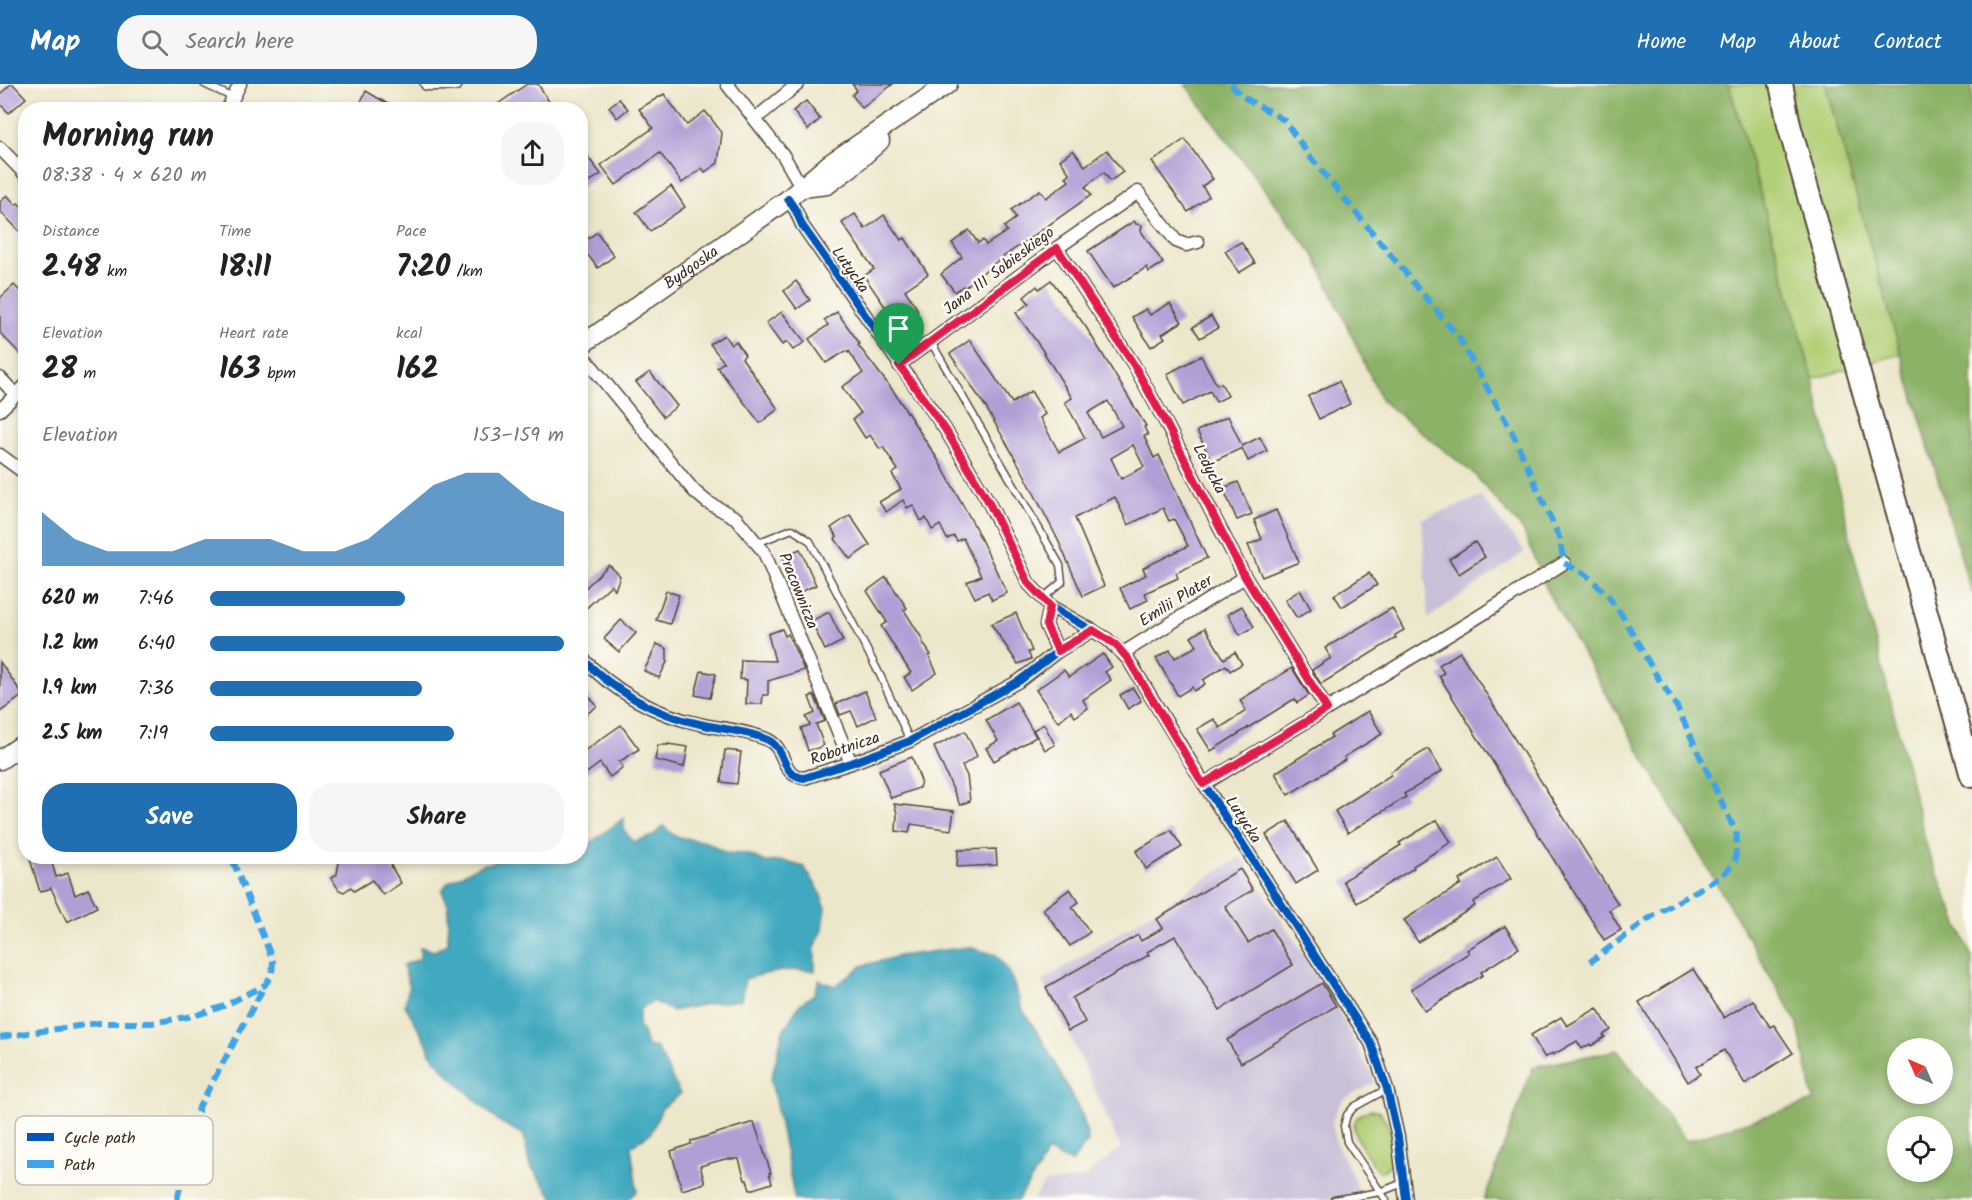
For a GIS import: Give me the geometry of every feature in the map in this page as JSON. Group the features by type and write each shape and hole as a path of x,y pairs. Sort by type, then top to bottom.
{"highway":[{"path":"1773,84 1789,125"},
{"path":"1781,84 1789,125 1972,776"}],"street":[{"path":"232,102 240,84"},
{"path":"427,84 456,84"},
{"name":"Lutycka","path":"727,84 788,162 795,193 796,211 802,225 945,429 987,499 1029,584 1046,603 1093,630 1124,653 1203,784 1371,1042 1387,1089 1398,1137 1406,1200"},
{"path":"755,119 798,84"},
{"name":"Bydgoska","path":"588,340 795,193 827,185 948,84"},
{"path":"0,148 18,167"},
{"name":"Jana III Sobieskiego","path":"899,365 1057,248 1138,192 1176,241 1186,245 1198,242"},
{"name":"Ledycka","path":"1057,248 1134,365 1179,446 1245,577 1327,709"},
{"name":"Pracownicza","path":"588,362 694,491 707,502 736,518 764,552 851,763"},
{"path":"0,378 16,395 0,410"},
{"path":"0,455 18,468"},
{"path":"1203,784 1564,563"},
{"name":"Emilii Plater","path":"1124,653 1245,577"},
{"path":"1046,603 1046,625 1058,651"},
{"name":"Robotnicza","path":"588,664 601,676 654,709 693,723 768,740 780,750 789,771 804,778 910,741 1019,681 1058,651 1093,630"},
{"path":"0,760 18,748"}],"lane":[{"path":"204,84 225,102"},
{"path":"931,342 1060,565 1062,582 1046,603"},
{"path":"757,543 792,529 810,541 880,675 910,741"},
{"path":"1386,1200 1347,1142 1344,1125 1347,1115 1354,1107 1387,1089"},
{"path":"1334,1200 1380,1192 1404,1183"}],"shaded area":[{"path":"1481,497 1525,552 1428,618 1422,519"},
{"path":"1241,857 1336,1006 1375,1082 1343,1100 1332,1122 1336,1143 1364,1200 1032,1200 1046,1182 1082,1179 1121,1148 1068,1031 1042,981"}],"green space":[{"path":"1185,84 1729,84 1813,379 1928,851 1972,958 1972,1200 1484,1200 1533,1067 1618,1050 1686,1141 1814,1101 1797,1022 1550,597 1523,530 1474,474 1382,401 1315,257"},
{"path":"1729,84 1825,84 1901,354 1813,379"},
{"path":"1825,84 1972,84 1972,594 1901,354"},
{"path":"1370,1110 1380,1112 1388,1126 1393,1143 1391,1160 1382,1172 1378,1171 1361,1147 1354,1129 1355,1121 1360,1115"}],"water":[{"path":"624,818 624,830 633,842 653,836 663,826 676,837 707,842 726,853 747,854 765,862 783,861 804,867 818,888 826,908 823,929 815,947 815,971 788,970 745,979 741,1000 672,1011 653,1001 640,1009 638,1027 643,1032 647,1046 657,1048 680,1094 662,1108 651,1133 631,1146 637,1191 627,1200 555,1200 529,1164 524,1135 498,1121 447,1073 430,1053 427,1043 405,1005 409,985 403,965 420,959 420,947 434,951 448,944 448,904 442,891 448,882 486,864 588,864 589,844"},
{"path":"968,947 996,955 1010,973 1022,1009 1043,1041 1083,1117 1088,1141 1071,1163 1047,1151 1018,1200 795,1200 771,1080 783,1031 800,1004 814,994 819,980 835,986 862,966 899,956"}],"building":[{"path":"13,84 26,98 18,102 18,105 9,113 0,104 0,94"},
{"path":"527,84 538,84 549,102 501,102"},
{"path":"852,84 893,84 862,108 852,95 857,90"},
{"path":"366,91 385,102 361,102"},
{"path":"664,94 687,125 705,111 710,117 722,133 718,163 705,172 702,168 682,183 660,153 616,185 601,165 653,128 639,109"},
{"path":"619,99 628,109 617,118 609,107"},
{"path":"806,101 820,119 808,130 793,111"},
{"path":"1185,139 1213,179 1202,186 1209,196 1188,212 1152,162"},
{"path":"1073,150 1085,166 1107,150 1123,172 1110,181 1104,172 1085,187 1091,195 992,265 964,288 963,286 955,292 941,274 962,257 952,243 969,230 978,243 983,240 986,245 1007,231 1004,227 1016,218 1011,210 1040,190 1046,198 1069,181 1066,177 1070,174 1060,160"},
{"path":"588,157 601,174 588,183"},
{"path":"671,186 685,207 650,231 636,212"},
{"path":"7,195 16,205 18,203 18,230 0,211 0,202"},
{"path":"855,214 865,229 884,215 901,240 905,238 928,274 905,290 918,310 901,320 900,318 895,321 864,276 874,269 842,223"},
{"path":"1134,221 1142,225 1141,231 1163,263 1149,272 1147,267 1113,288 1088,251"},
{"path":"597,232 614,256 598,268 588,255 588,239"},
{"path":"1241,242 1255,263 1239,273 1225,251"},
{"path":"1051,280 1086,327 1146,426 1144,427 1148,435 1144,436 1154,458 1159,455 1207,558 1176,573 1178,578 1145,593 1148,600 1130,609 1120,588 1146,575 1143,568 1188,546 1174,519 1169,521 1163,508 1128,525 1115,497 1075,518 1104,586 1083,596 1057,538 1023,472 985,406 950,354 970,340 1012,403 1031,391 1045,414 1040,418 1059,452 1085,438 1065,402 1072,398 1016,313 1029,303 1024,297 1037,286 1039,289","holes":["1108,401 1122,426 1101,437 1088,413","1133,445 1144,467 1121,479 1111,458"]},
{"path":"796,281 810,300 797,309 784,291"},
{"path":"14,285 18,289 18,352 0,333 0,298"},
{"path":"1170,303 1182,322 1162,334 1165,338 1151,347 1132,317 1146,309 1150,315"},
{"path":"782,312 805,342 793,350 787,342 782,345 766,323"},
{"path":"837,312 860,344 858,345 894,392 938,460 974,525 1007,593 992,600 988,592 975,598 967,582 981,576 963,538 957,541 954,536 947,539 940,525 932,530 926,518 921,521 913,505 907,508 903,500 886,512 879,502 901,489 892,474 898,470 883,447 880,449 870,435 865,438 853,419 861,413 842,387 863,373 849,351 826,363 809,339 828,325 824,320"},
{"path":"1211,316 1218,328 1200,338 1193,327"},
{"path":"724,335 731,345 736,341 745,355 742,358 778,409 760,423 717,367 724,362 710,344"},
{"path":"1201,356 1217,385 1221,383 1228,396 1216,402 1210,391 1183,405 1167,374"},
{"path":"650,372 677,406 663,417 636,382"},
{"path":"1339,381 1350,404 1319,419 1308,396"},
{"path":"1228,416 1242,446 1260,437 1267,451 1248,461 1242,448 1212,462 1197,431"},
{"path":"1238,482 1252,514 1237,520 1223,488"},
{"path":"1276,510 1299,562 1262,577 1248,545 1262,539 1254,520"},
{"path":"850,515 870,545 850,559 835,539 837,537 831,528"},
{"path":"1475,542 1485,557 1459,574 1449,559"},
{"path":"800,549 816,585 800,592 783,556"},
{"path":"609,565 620,576 615,590 611,585 588,607 588,585"},
{"path":"1369,573 1377,585 1342,607 1334,595"},
{"path":"886,577 907,608 904,610 931,655 929,656 937,673 912,690 904,677 911,673 881,626 887,622 867,591"},
{"path":"1300,590 1311,609 1297,618 1285,600"},
{"path":"666,591 679,595 670,624 656,620"},
{"path":"1242,606 1254,627 1240,635 1228,614"},
{"path":"1392,608 1404,630 1395,635 1396,638 1321,684 1312,670 1331,658 1325,648"},
{"path":"829,612 843,641 825,650 811,621"},
{"path":"1016,613 1032,651 1028,652 1031,659 1018,664 991,624"},
{"path":"621,620 636,633 619,652 604,639"},
{"path":"1205,628 1224,659 1235,652 1242,664 1230,671 1226,665 1203,680 1205,684 1194,691 1192,687 1178,696 1156,658 1170,650 1175,658 1197,646 1191,637"},
{"path":"782,629 785,636 788,634 804,670 768,681 768,695 763,695 762,704 746,704 747,680 740,679 741,660 775,661 768,634"},
{"path":"657,644 667,649 667,662 659,678 644,671"},
{"path":"1460,652 1618,904 1609,910 1621,930 1604,940 1439,676 1444,673 1439,665"},
{"path":"1103,654 1112,667 1105,672 1111,680 1083,700 1088,708 1075,717 1071,711 1058,722 1036,690 1064,670 1069,677"},
{"path":"0,662 18,688 18,699 0,712"},
{"path":"1292,668 1309,695 1297,703 1295,699 1291,701 1211,751 1197,729 1214,719 1220,728 1246,711 1240,700"},
{"path":"701,671 716,674 710,698 695,695"},
{"path":"1133,688 1141,701 1128,709 1120,695"},
{"path":"865,691 876,717 858,726 851,711 840,715 836,704"},
{"path":"588,695 597,706 588,713"},
{"path":"814,695 825,721 816,724 824,746 808,751 801,728 810,725 806,717 815,713 809,697"},
{"path":"1016,702 1036,737 994,761 986,748 998,741 986,720"},
{"path":"1368,711 1382,734 1288,795 1275,773"},
{"path":"1044,724 1055,745 1045,750 1033,730"},
{"path":"621,725 639,749 619,762 623,767 610,777 600,763 588,772 588,748"},
{"path":"965,731 977,756 962,766 967,776 970,801 960,805 934,747"},
{"path":"658,745 688,747 684,767 655,760"},
{"path":"1428,749 1442,771 1404,794 1406,797 1348,833 1335,811 1391,775 1390,772"},
{"path":"725,750 741,752 737,784 721,782"},
{"path":"912,757 921,781 919,788 891,798 879,770"},
{"path":"894,804 954,811 951,830 911,824 909,833 896,831 897,813"},
{"path":"1437,820 1451,842 1357,903 1343,881"},
{"path":"1288,821 1318,870 1296,884 1266,835"},
{"path":"1171,830 1182,847 1146,869 1136,851"},
{"path":"996,849 997,865 957,867 958,850"},
{"path":"1497,857 1511,879 1473,902 1475,906 1418,942 1404,920 1461,884 1459,880"},
{"path":"31,864 52,864 56,877 68,873 75,895 88,889 97,907 67,922 51,888 40,892"},
{"path":"339,864 393,864 391,866 401,883 383,895 372,880 354,891 351,887 344,892 339,890 331,878 337,874"},
{"path":"1240,869 1253,890 1225,906 1248,943 1271,929 1293,965 1220,1010 1175,936 1147,952 1149,955 1072,998 1085,1022 1068,1031 1046,987 1138,935 1141,941 1163,928 1157,919"},
{"path":"1070,889 1079,902 1072,907 1090,932 1070,946 1043,909"},
{"path":"1505,926 1519,948 1481,972 1483,975 1425,1011 1411,989 1469,953 1467,950"},
{"path":"1693,969 1724,1018 1753,1000 1770,1027 1774,1025 1793,1053 1745,1084 1724,1050 1696,1067 1700,1074 1688,1082 1639,1002"},
{"path":"1322,983 1336,1006 1241,1063 1227,1040"},
{"path":"1597,1008 1611,1030 1603,1035 1605,1037 1582,1049 1577,1041 1545,1058 1531,1035 1561,1017 1567,1026"},
{"path":"754,1122 771,1173 769,1173 772,1183 750,1190 739,1159 725,1159 700,1166 705,1183 682,1190 671,1151 691,1144 691,1141"}],"marked path":[{"path":"1231,84 1243,97 1284,120 1311,158 1459,338 1512,432 1559,537 1564,563 1587,575 1608,596 1625,620 1677,707 1737,835 1735,861 1722,876 1651,917 1590,962"},
{"path":"0,1037 99,1023 151,1023 194,1016 224,1006 265,985 272,974 273,961 234,864"},
{"path":"197,1116 199,1107 265,985"},
{"path":"177,1200 181,1185"}],"cycle path":[{"path":"788,199 802,225 945,429 987,499 1029,584 1050,606 1107,639 1128,659 1204,784 1371,1043 1387,1089 1398,1137 1406,1200"},
{"path":"1057,248 1134,365 1245,577 1327,709"},
{"path":"588,664 620,690 667,714 683,720 744,732 768,740 778,749 791,772 804,778 910,741 1019,681 1058,651 1093,630"}],"route":[{"path":"1057,248 1134,365 1204,494 1245,577 1327,709 1203,784 1133,667 1116,645 1093,630 1058,651 1046,625 1050,606 1029,584 987,499 945,429 899,365 1057,248"}]}
